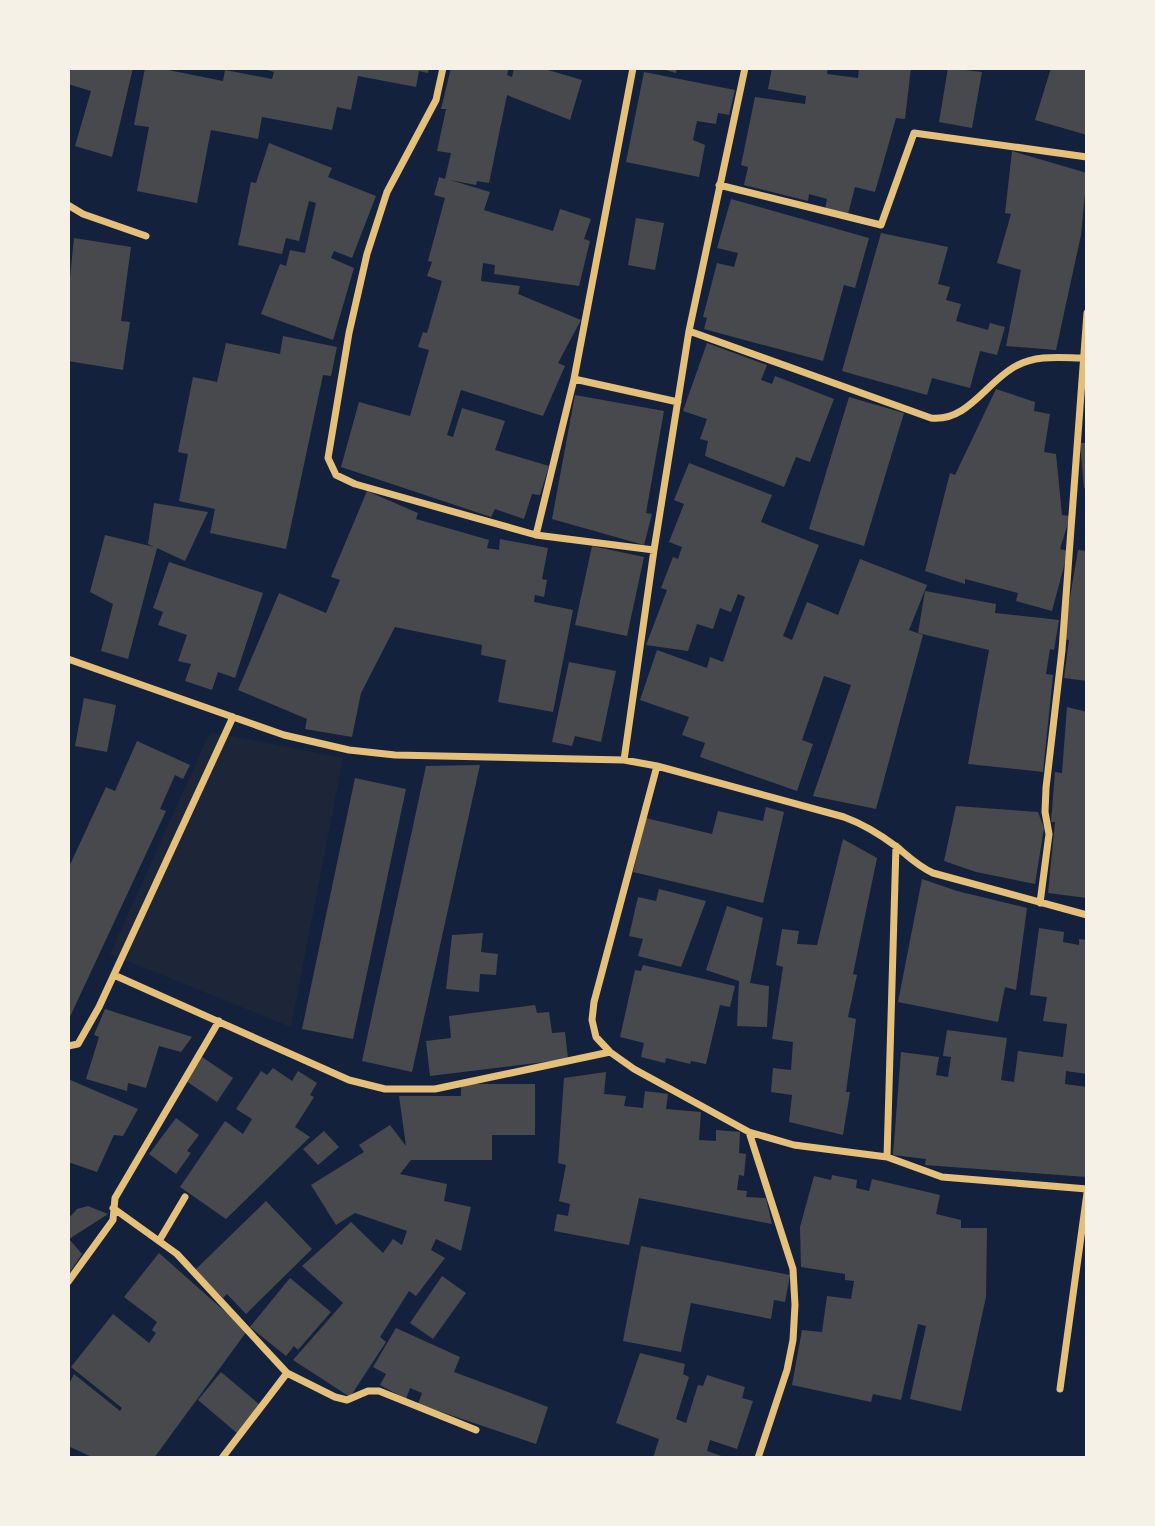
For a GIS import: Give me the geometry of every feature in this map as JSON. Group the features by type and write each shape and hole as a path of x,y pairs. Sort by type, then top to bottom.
{"street":[{"path":"443,68 436,100 387,192 367,254 349,333 328,458 336,475 355,484 536,535 654,550"},
{"path":"536,535 574,379 633,68"},
{"path":"624,760 689,331 745,68"},
{"path":"719,185 881,225 914,132 1087,157"},
{"path":"68,205 83,214 146,236"},
{"path":"1040,903 1049,834 1045,812 1046,789 1061,661 1087,313"},
{"path":"689,331 932,418 942,419 957,415 1017,365 1032,359 1085,358"},
{"path":"574,379 678,402"},
{"path":"68,659 284,736 349,750 395,755 624,760 657,766 844,817 865,825 896,846 916,865 933,873 1087,915"},
{"path":"68,1046 78,1044 114,975 233,717"},
{"path":"657,766 594,1002 592,1020 596,1037 610,1052 634,1069 749,1132 794,1145 887,1157 942,1177 1087,1191 1060,1389"},
{"path":"887,1157 896,846"},
{"path":"114,975 349,1080 396,1090 435,1089 610,1052"},
{"path":"68,1282 113,1220 115,1198 219,1021"},
{"path":"749,1132 793,1269 795,1305 793,1340 787,1370 758,1458"},
{"path":"159,1241 185,1197"},
{"path":"113,1208 177,1254 287,1373 335,1397 347,1400 368,1391 379,1391 476,1430"},
{"path":"222,1458 287,1373"}],"shaded area":[{"path":"210,732 343,758 291,1027 110,954"}],"building":[{"path":"68,68 133,68 112,157 75,146 91,91 68,84"},
{"path":"145,68 158,68 223,81 225,70 272,79 274,72 260,68 429,68 428,73 419,71 416,87 358,76 351,110 337,107 332,130 262,117 258,139 211,130 197,203 137,191 149,127 134,125"},
{"path":"451,68 509,68 507,75 512,77 514,68 541,68 582,80 570,120 507,95 489,183 477,181 476,185 450,180 490,192 484,210 553,231 560,209 591,219 584,239 590,241 579,286 494,274 495,265 483,263 481,281 520,286 518,294 581,320 558,363 565,366 543,416 461,390 447,435 453,437 462,408 505,421 495,450 549,466 540,495 532,494 524,519 495,509 491,517 341,467 359,402 410,416 429,350 418,347 423,332 427,333 442,281 427,276 432,262 428,261 445,198 434,195 439,177 445,179 451,153 437,151 446,109 441,109"},
{"path":"659,68 677,68 676,73"},
{"path":"772,68 828,68 827,74 858,78 859,68 911,68 905,119 896,118 875,192 855,187 848,214 825,209 827,199 809,194 808,201 744,185 748,167 741,165 755,97 805,104 806,96 768,89"},
{"path":"948,68 982,72 972,128 939,122"},
{"path":"1051,68 1087,68 1087,135 1035,120"},
{"path":"644,72 735,90 729,115 718,113 716,124 697,121 693,140 705,145 699,177 626,162"},
{"path":"269,143 332,168 328,177 376,196 352,258 334,251 331,258 354,268 333,340 261,314 280,264 286,266 290,250 305,253 316,203 309,201 299,241 286,238 282,254 238,245 251,182 256,183"},
{"path":"1012,151 1087,173 1081,235 1056,350 1006,346 1021,270 997,263 1011,214 1005,213"},
{"path":"731,199 869,238 855,288 844,285 823,361 704,329 707,318 703,317 717,263 734,267 738,253 717,248"},
{"path":"636,218 664,223 655,270 628,265"},
{"path":"881,233 948,247 938,284 950,287 946,300 961,304 956,321 988,330 990,323 1005,327 997,355 980,351 970,388 932,378 927,395 842,371"},
{"path":"74,238 131,247 121,321 130,322 123,370 68,361 68,298"},
{"path":"283,336 337,347 331,376 323,375 286,549 210,533 215,509 179,501 188,454 178,452 193,377 217,382 226,343 280,354"},
{"path":"707,343 767,365 761,380 772,384 775,376 834,399 810,462 796,457 784,487 705,456 708,441 700,439 707,419 683,411"},
{"path":"996,389 1035,402 1034,411 1050,414 1044,452 1056,454 1062,515 1070,516 1060,549 1068,551 1052,611 1016,601 1018,593 965,579 965,584 925,571 950,473 955,475"},
{"path":"575,395 664,411 646,513 652,514 644,545 552,519"},
{"path":"849,397 904,413 864,546 809,529"},
{"path":"1080,443 1087,443 1087,488 1084,488"},
{"path":"689,463 772,495 761,522 819,545 783,636 792,640 807,602 838,615 860,559 927,585 909,630 923,635 876,809 813,796 851,685 824,676 802,740 813,744 797,791 700,757 705,743 682,735 689,717 640,700 657,650 707,668 710,657 723,662 745,597 738,594 731,612 720,608 713,629 697,624 688,651 646,645 667,590 661,588 673,557 678,559 682,547 669,542 684,504 674,500"},
{"path":"367,491 418,513 416,519 489,540 487,548 499,550 500,539 548,548 542,579 547,580 544,597 535,595 534,602 573,610 553,712 498,702 506,660 481,655 482,645 395,627 361,693 352,737 305,729 307,719 238,690 279,593 326,613 340,580 331,577"},
{"path":"154,503 208,512 185,561 157,548 128,659 101,651 113,604 90,592 105,535 154,547 148,544"},
{"path":"592,546 644,557 627,636 575,625"},
{"path":"1078,550 1087,551 1087,681 1064,678 1069,640 1063,639"},
{"path":"169,562 263,593 235,678 218,672 212,690 185,681 191,664 178,661 187,635 158,625 163,612 153,608"},
{"path":"925,591 996,604 995,613 1059,620 1054,650 1050,649 1046,674 1053,675 1043,772 968,764 989,650 918,633"},
{"path":"569,662 616,671 601,742 575,736 572,746 552,742"},
{"path":"84,698 116,705 107,752 75,746"},
{"path":"1067,707 1087,712 1087,898 1048,893 1055,822 1051,822 1055,772 1062,773"},
{"path":"137,741 190,765 183,779 175,775 160,809 166,811 68,1021 68,869 106,787 115,791"},
{"path":"480,765 412,1072 362,1061 426,766"},
{"path":"355,778 406,789 353,1039 302,1029"},
{"path":"956,806 1038,812 1044,828 1035,884 976,872 944,861"},
{"path":"766,807 784,812 763,903 633,872 646,818 712,834 718,811 763,821"},
{"path":"843,839 877,858 853,974 857,975 848,1017 856,1019 846,1092 850,1092 843,1135 789,1122 792,1095 771,1092 773,1068 791,1070 793,1042 772,1039 783,967 776,965 782,929 799,931 797,944 817,945"},
{"path":"922,879 957,891 1027,908 1016,990 1005,987 998,1022 898,1002"},
{"path":"659,889 706,901 681,967 638,956 643,939 629,936 638,897 656,901"},
{"path":"727,906 763,918 750,983 769,986 767,1027 737,1026 739,981 706,970"},
{"path":"1039,928 1064,932 1063,942 1079,945 1079,939 1087,940 1087,1074 1066,1071 1065,1084 1087,1087 1087,1177 925,1165 926,1159 893,1155 901,1052 939,1057 936,1075 948,1077 951,1057 943,1056 947,1030 1007,1038 1001,1080 1014,1082 1018,1051 1063,1057 1067,1024 1043,1021 1047,997 1030,995"},
{"path":"483,933 481,952 498,954 496,975 480,974 479,992 446,989 452,935"},
{"path":"643,965 735,986 730,1007 720,1005 706,1064 691,1061 690,1064 666,1058 665,1063 641,1057 644,1043 620,1037 635,970 641,971"},
{"path":"535,1005 537,1013 549,1012 552,1033 565,1032 568,1059 430,1076 426,1041 451,1038 449,1016"},
{"path":"105,1009 192,1037 181,1052 159,1046 146,1088 128,1083 127,1091 86,1079 99,1037 94,1035"},
{"path":"202,1057 233,1078 217,1102 186,1081"},
{"path":"273,1068 292,1081 298,1071 317,1083 310,1095 314,1097 295,1127 310,1137 226,1219 180,1187 225,1121 243,1134 252,1119 236,1109 261,1071 267,1075"},
{"path":"606,1072 604,1094 626,1096 624,1106 643,1108 645,1091 668,1094 666,1109 701,1112 699,1140 716,1141 716,1130 740,1132 739,1153 746,1154 744,1176 739,1175 737,1190 747,1191 746,1197 766,1198 772,1224 639,1198 629,1245 554,1231 557,1214 568,1216 570,1204 559,1201 566,1165 558,1163 564,1078"},
{"path":"68,1079 138,1109 123,1136 114,1135 97,1172 68,1162"},
{"path":"461,1084 535,1084 535,1135 492,1135 492,1160 411,1160 400,1174 447,1184 444,1201 471,1207 461,1251 436,1239 431,1250 445,1258 416,1296 409,1291 380,1337 386,1342 350,1397 293,1360 343,1303 302,1266 351,1222 383,1253 393,1239 402,1245 407,1231 355,1213 336,1225 311,1185 364,1152 359,1145 390,1125 406,1146 399,1096 461,1096"},
{"path":"176,1118 199,1135 187,1151 191,1153 176,1174 149,1154"},
{"path":"324,1131 339,1147 318,1165 303,1149"},
{"path":"832,1175 857,1180 856,1188 869,1191 872,1179 940,1195 936,1214 961,1220 961,1228 987,1228 986,1297 961,1411 910,1399 926,1326 918,1324 901,1400 873,1394 871,1402 792,1385 802,1330 822,1332 827,1296 851,1299 854,1281 845,1280 845,1274 801,1267 800,1227 814,1176 831,1180"},
{"path":"266,1201 312,1249 246,1314 227,1294 223,1298 195,1270"},
{"path":"88,1206 108,1214 69,1239 82,1254 68,1275 68,1219 77,1209"},
{"path":"641,1246 790,1275 785,1302 774,1300 771,1319 691,1303 681,1352 623,1341"},
{"path":"159,1253 247,1331 154,1458 94,1458 68,1446 68,1386 74,1374 120,1411 122,1408 71,1367 113,1314 149,1343 156,1333 152,1330 157,1322 124,1297"},
{"path":"442,1276 466,1293 433,1339 410,1323"},
{"path":"290,1278 331,1312 298,1350 294,1346 286,1356 250,1327"},
{"path":"396,1328 460,1357 454,1372 548,1407 536,1444 418,1404 422,1393 410,1388 406,1399 380,1385 386,1374 373,1367"},
{"path":"640,1353 685,1364 683,1374 689,1377 676,1419 686,1423 698,1385 703,1386 707,1375 745,1387 742,1398 753,1401 737,1449 710,1440 707,1451 727,1458 653,1458 659,1439 616,1423"},
{"path":"221,1372 260,1405 237,1433 198,1400"}]}
